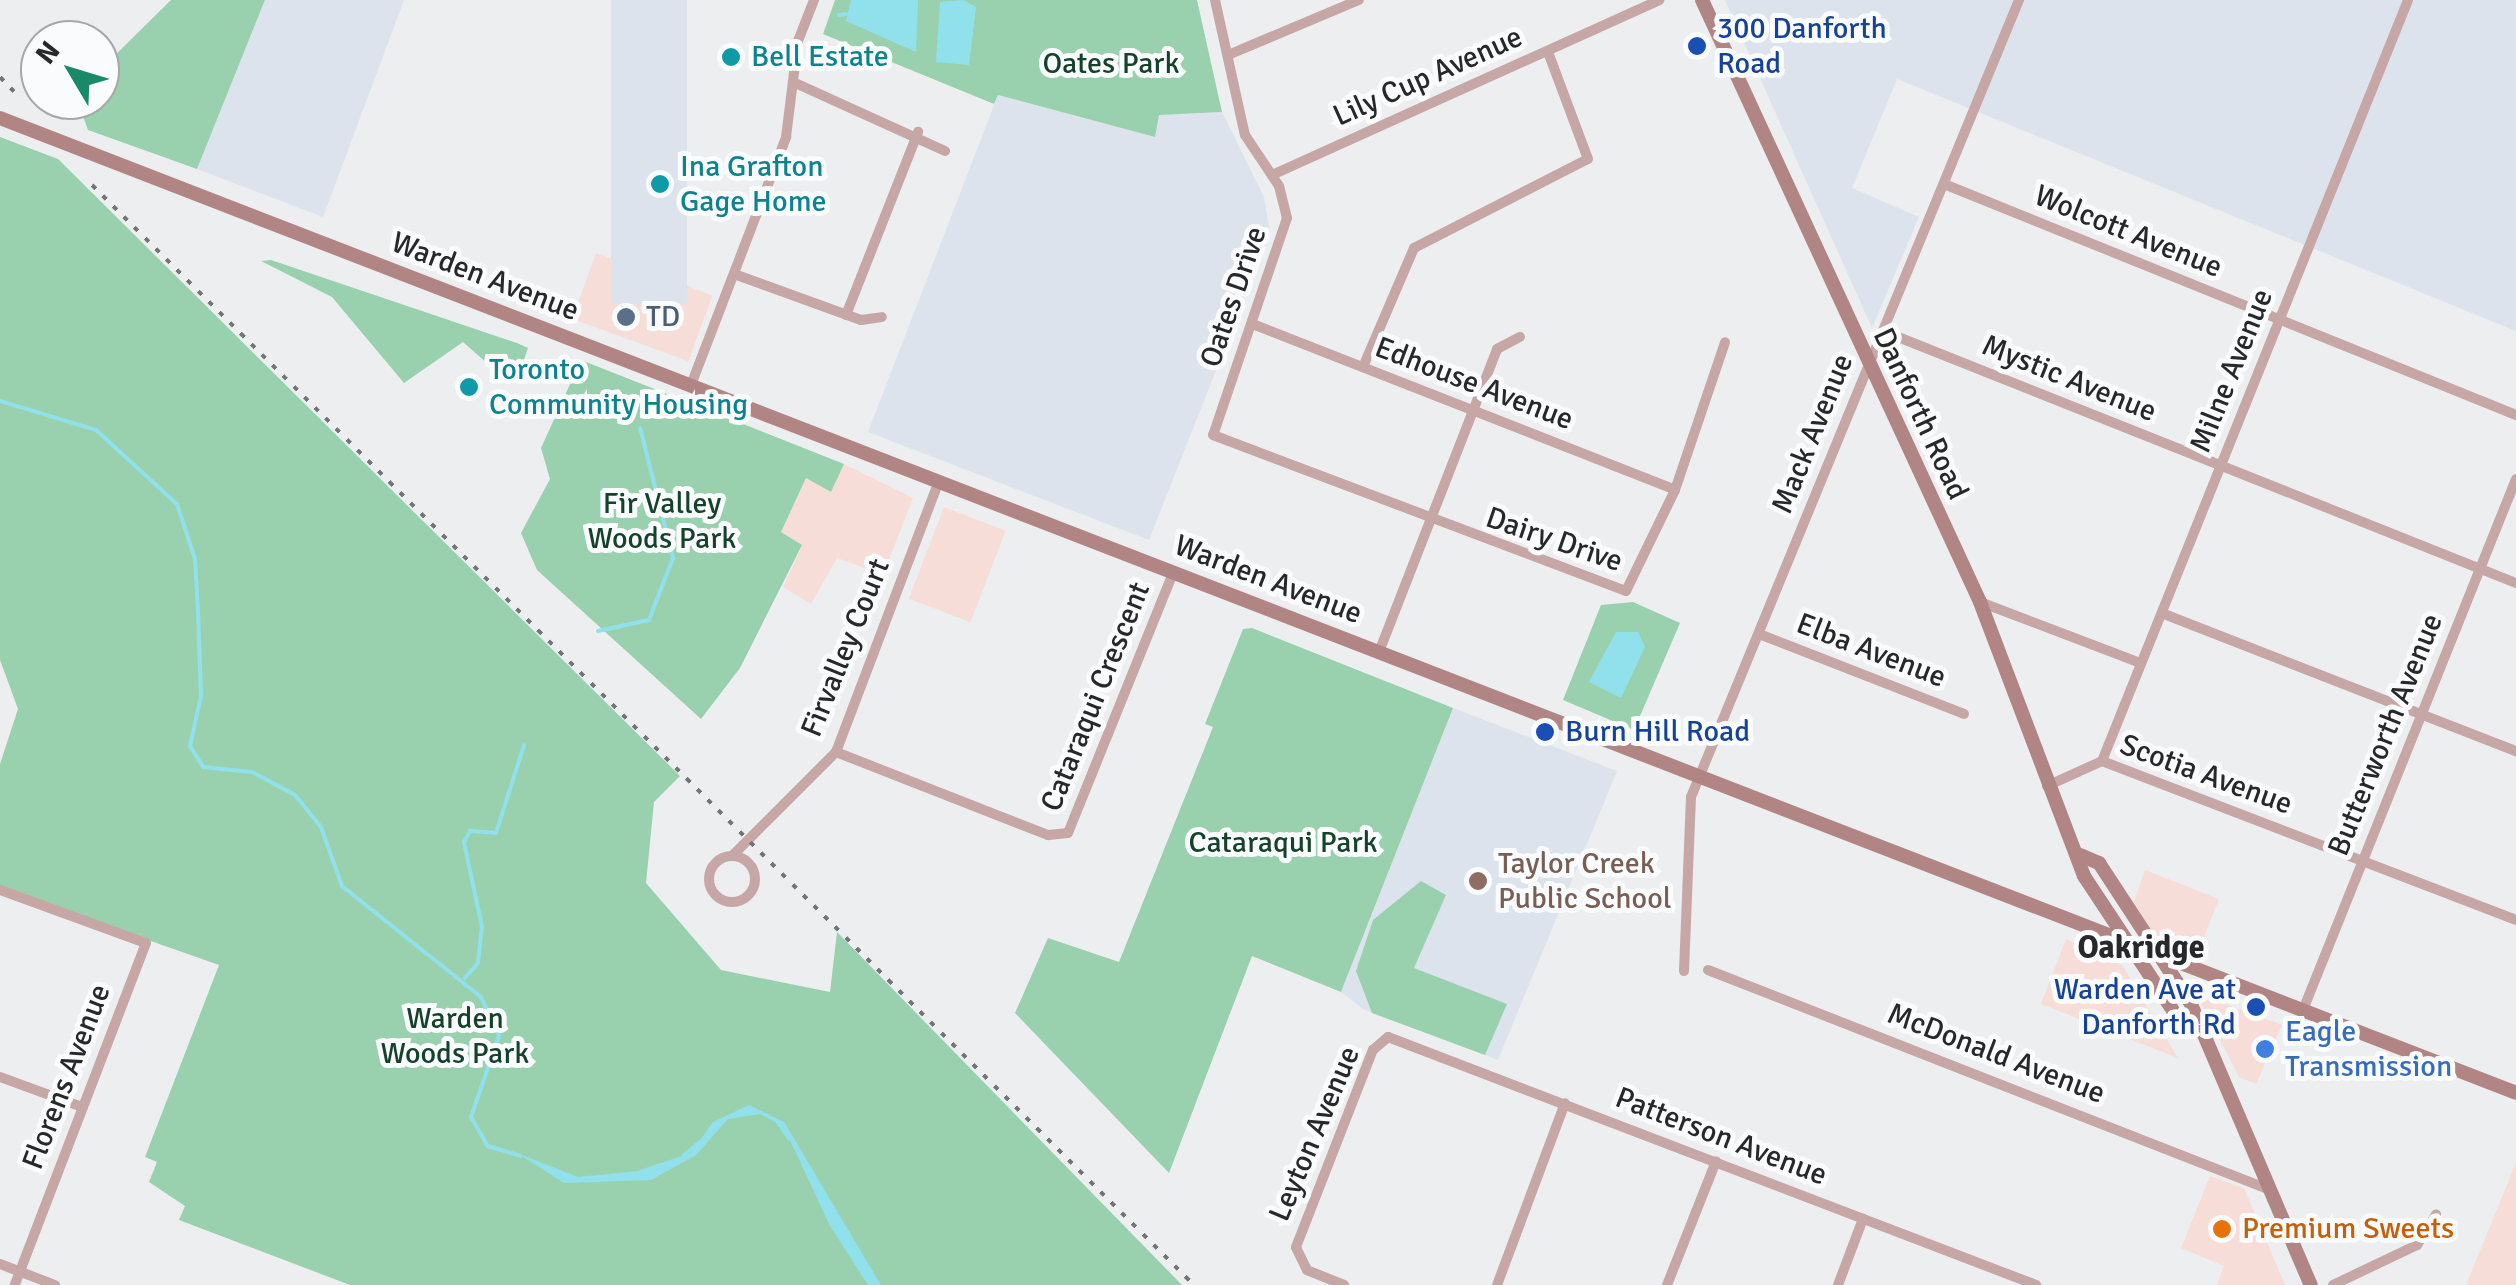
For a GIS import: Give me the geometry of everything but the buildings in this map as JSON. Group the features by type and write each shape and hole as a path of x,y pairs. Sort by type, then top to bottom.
{"main road":[{"name":"Danforth Road","path":"1702,0 1866,368 1980,602 2047,786 2080,855 2126,941 2176,1015 2192,1022"},
{"name":"Warden Avenue","path":"0,118 2516,1093"},
{"name":"Danforth Road","path":"2080,855 2098,864 2190,1002 2192,1022 2311,1285"}],"street":[{"path":"690,386 786,137 793,82 814,0"},
{"path":"1215,0 1228,55 1354,1"},
{"name":"Lily Cup Avenue","path":"1272,174 1658,0"},
{"name":"Mack Avenue","path":"1700,777 2020,0"},
{"name":"Milne Avenue","path":"2102,761 2408,0"},
{"path":"1363,367 1414,248 1588,159 1548,52"},
{"name":"Oates Drive","path":"1213,435 1254,325 1287,218 1272,174 1245,135 1228,55"},
{"path":"793,82 918,132 945,151"},
{"path":"846,315 918,132"},
{"name":"Wolcott Avenue","path":"1944,184 2516,415"},
{"path":"734,274 846,315 882,317"},
{"name":"Edhouse Avenue","path":"1254,325 1675,490"},
{"name":"Mystic Avenue","path":"1883,331 2516,583"},
{"path":"1378,652 1498,349 1520,337"},
{"name":"Dairy Drive","path":"1213,435 1431,522 1626,591 1675,490 1725,342"},
{"name":"Butterworth Avenue","path":"2303,1010 2516,480"},
{"name":"Firvalley Court","path":"732,856 755,881 730,902 708,881 715,863 732,856 836,752 938,483"},
{"name":"Cataraqui Crescent","path":"836,752 1048,835 1068,833 1173,574"},
{"path":"1980,602 2141,663"},
{"path":"2164,614 2516,751"},
{"name":"Elba Avenue","path":"1759,634 1964,714"},
{"name":"Scotia Avenue","path":"2047,786 2102,761 2516,920"},
{"path":"1684,971 1682,866 1700,777"},
{"name":"Florens Avenue","path":"0,890 146,943 15,1285"},
{"name":"McDonald Avenue","path":"1708,970 2265,1188"},
{"name":"Patterson Avenue","path":"1388,1037 2036,1285"},
{"name":"Leyton Avenue","path":"1344,1285 1307,1270 1296,1247 1373,1050 1388,1037"},
{"path":"0,1078 82,1108"},
{"path":"1497,1285 1565,1103"},
{"path":"1666,1285 1716,1161"},
{"path":"2333,1285 2416,1245 2436,1215"},
{"path":"1838,1285 1863,1219"},
{"path":"0,1264 55,1285"}],"shaded area":[{"path":"265,0 404,0 323,217 197,169"},
{"path":"611,0 687,0 687,304 611,304"},
{"path":"1725,0 2516,0 2516,331 1897,79 1852,188 1919,217 1872,328"},
{"path":"998,95 1155,137 1158,115 1222,112 1264,197 1270,234 1149,540 868,432"},
{"path":"596,253 713,295 689,361 572,319"},
{"path":"844,464 913,498 883,575 837,558 811,604 783,587 802,546 781,532 806,477 831,492"},
{"path":"944,507 1006,531 970,622 909,598"},
{"name":"Taylor Creek Public School","path":"1453,708 1617,771 1498,1060 1363,1009 1341,992"},
{"path":"2145,870 2219,899 2198,952 2155,937 2134,902"},
{"path":"2066,939 2122,965 2178,1058 2041,1004"},
{"path":"2196,993 2282,1025 2256,1084 2239,1077"},
{"path":"2516,1162 2516,1285 2466,1285 2507,1185"},
{"path":"2210,1176 2244,1188 2285,1285 2217,1285 2224,1266 2181,1248"}],"green space":[{"path":"171,0 265,0 197,169 88,130 84,120 120,120 120,50"},
{"name":"Oates Park","path":"835,0 1197,0 1222,112 1159,115 1155,137 998,95 994,104 823,34"},
{"name":"Warden Woods Park","path":"0,137 58,159 680,776 654,802 646,883 721,970 830,992 837,932 1182,1285 350,1285 179,1220 185,1206 149,1182 157,1162 145,1157 219,965 0,888 0,764 18,709 0,660"},
{"path":"271,260 528,348 518,377 505,379 463,342 404,383 332,297 261,261"},
{"name":"Fir Valley Woods Park","path":"581,360 844,464 831,492 806,478 781,532 802,545 740,668 701,719 537,570 521,533 550,479 541,448"},
{"path":"1633,602 1680,623 1634,730 1563,700 1601,605"},
{"name":"Cataraqui Park","path":"1252,628 1453,708 1341,992 1252,956 1169,1173 1015,1013 1048,938 1119,962 1213,727 1205,724 1243,629"},
{"path":"1421,881 1446,895 1414,968 1507,1004 1485,1055 1372,1013 1356,971 1373,920"}],"water":[{"path":"851,0 918,0 916,52 846,21"},
{"path":"963,0 976,7 969,65 936,62 940,2"},
{"path":"1616,632 1638,632 1645,647 1621,698 1589,682"},
{"path":"749,1105 784,1122 881,1285 868,1285 830,1226 784,1127 760,1114 728,1119 696,1155 651,1180 564,1183 517,1153 578,1177 637,1171 691,1153 713,1122"}],"waterway":[{"path":"839,15 846,14"},
{"path":"0,401 96,430 177,504 195,559 198,611 201,696 190,746 203,767 252,772 295,795 321,827 342,886 481,997 499,1036 471,1117 488,1146 520,1156"},
{"path":"598,631 649,620 673,558 640,428"},
{"path":"465,978 478,963 482,927 464,842 470,831 496,833 524,745"},
{"path":"778,1122 789,1139"},
{"path":"684,1155 700,1142"}],"railway":[{"path":"0,77 19,97"},
{"path":"92,185 1194,1285"}],"place":[{"name":"300 Danforth Road","path":"1697,46"},
{"name":"Bell Estate","path":"731,57"},
{"name":"Ina Grafton Gage Home","path":"660,184"},
{"name":"TD","path":"626,317"},
{"name":"Toronto Community Housing","path":"469,387"},
{"name":"Burn Hill Road","path":"1545,732"},
{"name":"Taylor Creek Public School","path":"1478,881"},
{"name":"Warden Ave at Danforth Rd","path":"2256,1007"},
{"name":"Eagle Transmission","path":"2265,1049"},
{"name":"Premium Sweets","path":"2222,1229"}],"district":[{"name":"Oakridge","path":"2141,948"}]}
